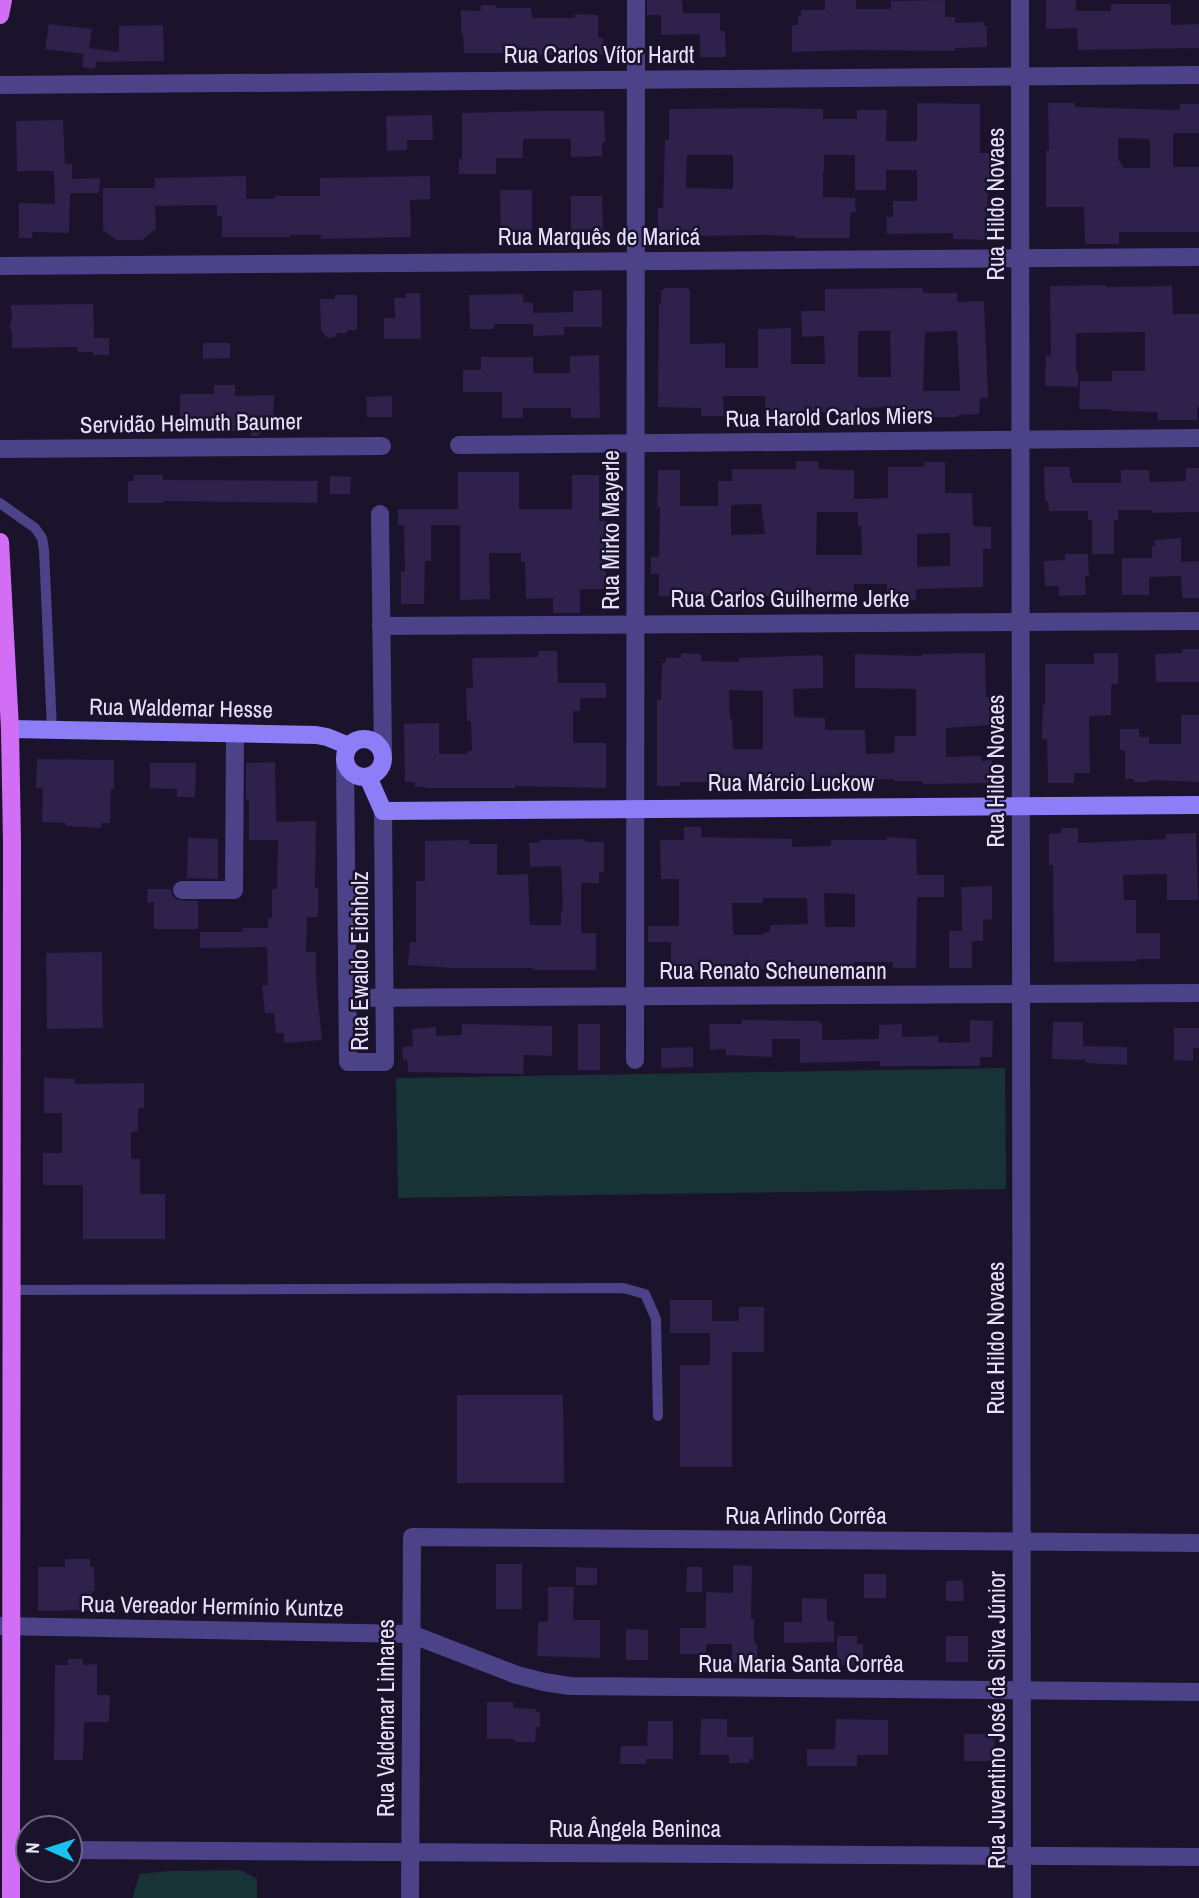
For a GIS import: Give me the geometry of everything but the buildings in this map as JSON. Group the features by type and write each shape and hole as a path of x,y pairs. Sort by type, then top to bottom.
{"main road":[{"path":"0,15 3,0"},
{"path":"0,542 3,645 10,729 6,944 6,1626 18,1814"}],"street":[{"name":"Rua Mirko Mayerle","path":"635,1060 636,0"},
{"name":"Rua Hildo Novaes","path":"1020,0 1021,1541"},
{"name":"Rua Carlos Vítor Hardt","path":"0,85 1199,75"},
{"name":"Rua Marquês de Maricá","path":"0,266 1199,257"},
{"name":"Rua Harold Carlos Miers","path":"460,445 1199,438"},
{"name":"Servidão Helmuth Baumer","path":"0,449 382,446"},
{"path":"380,514 383,757 379,770 368,777 356,775 347,767 347,754 358,740 370,740 379,747 383,757"},
{"name":"Rua Carlos Guilherme Jerke","path":"381,626 1199,621"},
{"name":"Rua Waldemar Hesse","path":"10,729 316,735 327,737 347,754"},
{"path":"182,890 234,890 235,733"},
{"name":"Rua Ewaldo Eichholz","path":"347,754 348,1062 385,1062 383,811 368,777"},
{"name":"Rua Márcio Luckow","path":"383,811 1199,805"},
{"name":"Rua Renato Scheunemann","path":"347,998 1199,993"},
{"name":"Rua Arlindo Corrêa","path":"412,1537 1199,1543"},
{"name":"Rua Valdemar Linhares","path":"410,1898 412,1537"},
{"name":"Rua Juventino José da Silva Júnior","path":"1021,1541 1021,1898"},
{"name":"Rua Vereador Hermínio Kuntze","path":"6,1626 411,1634"},
{"name":"Rua Maria Santa Corrêa","path":"411,1634 517,1675 570,1686 1199,1692"},
{"name":"Rua Ângela Beninca","path":"84,1850 1199,1857"}],"lane":[{"path":"0,503 35,528 42,538 52,730"},
{"path":"8,1303 623,1288 645,1294 656,1319 658,1416"}],"green space":[{"path":"1005,1068 1006,1189 398,1198 396,1078"},
{"path":"240,1870 257,1879 257,1898 133,1898 140,1874"}]}
